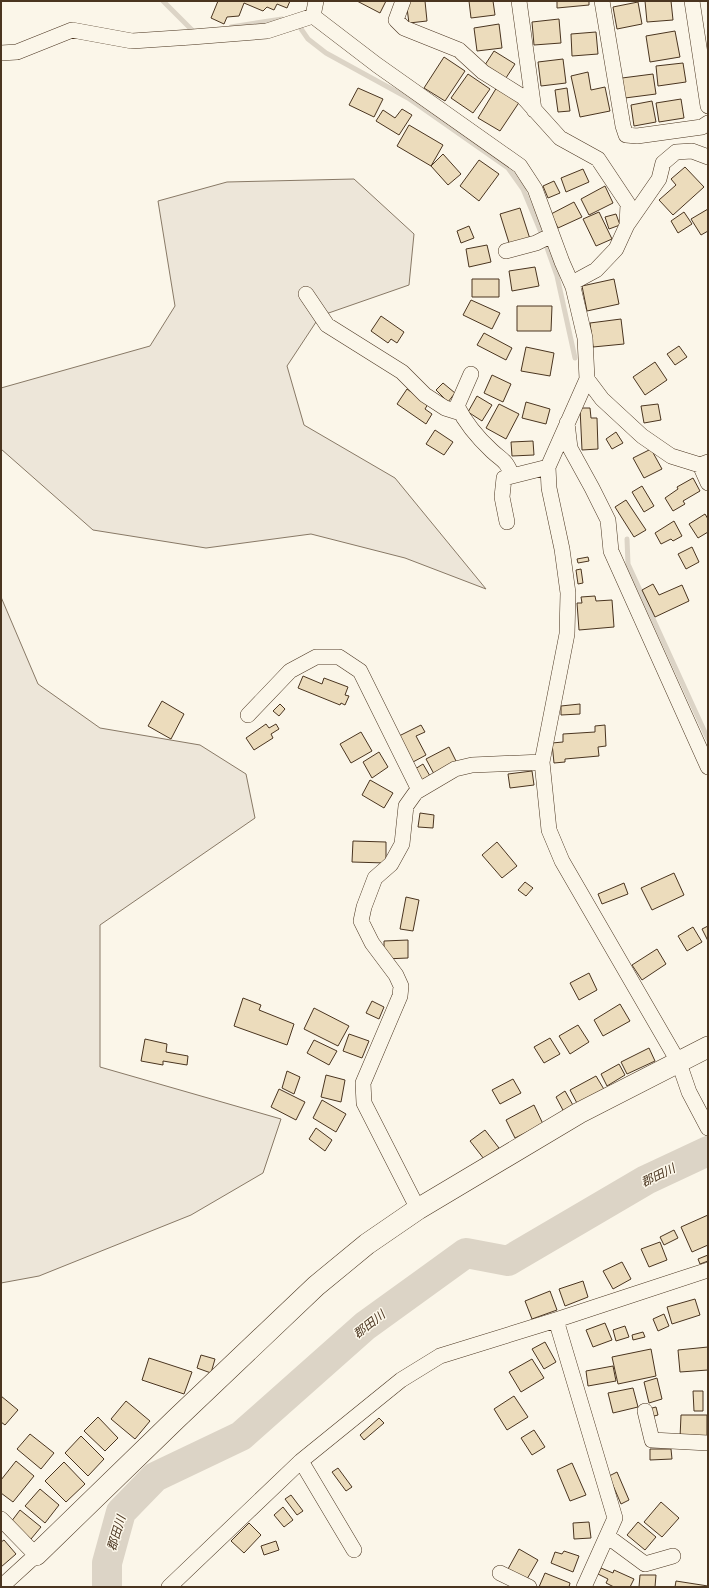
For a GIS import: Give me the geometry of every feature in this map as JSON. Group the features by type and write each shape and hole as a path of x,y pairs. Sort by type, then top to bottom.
{"street":[{"path":"313,16 316,1"},
{"path":"403,1 396,20 404,28 460,50 483,72 523,97 560,138 598,159 628,204 627,225"},
{"path":"519,1 534,110"},
{"path":"602,1 622,126 626,135 637,136 702,127 708,123"},
{"path":"692,1 708,106"},
{"path":"1,53 17,52 72,30 132,41 267,30 313,16"},
{"path":"313,16 377,65 520,166 535,189 545,239 572,283 585,338 587,379 548,467 549,488 562,549 568,593 568,634 542,762 549,830 562,861 679,1063 689,1092 708,1128"},
{"path":"572,283 596,270 616,249 627,225 659,179 663,163 676,152 692,152 708,157"},
{"path":"506,251 545,239"},
{"path":"306,294 327,325 402,372 425,395 445,408 460,413"},
{"path":"472,374 457,406 460,413 492,451 506,462 512,475"},
{"path":"587,379 602,399 642,436 671,456 704,464 708,483"},
{"path":"567,422 570,448 608,520 611,551 708,767"},
{"path":"507,522 502,497 504,478 548,467"},
{"path":"248,715 290,671 316,657 339,657 360,671 419,790"},
{"path":"418,1209 364,1103 363,1083 400,996 401,986 396,976 372,943 361,921 364,907 374,878 391,864 402,844 406,806 416,792 455,769 472,765 542,762"},
{"path":"1,1587 316,1286 367,1244 418,1209 579,1113 708,1047"},
{"path":"169,1587 300,1461 400,1380 440,1356 708,1270"},
{"path":"556,1320 615,1518 584,1587"},
{"path":"645,1410 652,1440 708,1443"},
{"path":"300,1461 354,1550"},
{"path":"1,1520 36,1555"},
{"path":"607,1536 645,1564 673,1556"},
{"path":"500,1573 529,1587"}],"shaded area":[{"path":"354,179 414,234 409,285 320,316 287,366 304,425 395,478 486,589 405,558 311,534 206,548 93,530 1,449 1,388 150,346 175,306 158,201 227,182"},
{"path":"1,597 38,684 100,728 200,745 246,774 255,818 100,925 100,1067 281,1119 263,1173 191,1215 39,1276 1,1283"}],"building":[{"path":"218,1 290,1 287,8 277,4 274,10 267,7 263,11 244,3 239,16 227,17 224,24 211,18"},
{"path":"357,1 386,1 380,13"},
{"path":"406,1 425,1 427,21 409,23"},
{"path":"469,1 493,1 495,15 471,18"},
{"path":"557,1 589,1 589,5 557,8"},
{"path":"645,1 671,1 673,20 647,22"},
{"path":"638,2 642,24 617,29 613,7"},
{"path":"559,19 561,43 534,45 532,22"},
{"path":"499,24 502,48 477,51 474,28"},
{"path":"675,31 680,57 650,62 646,36"},
{"path":"596,32 598,54 572,56 571,34"},
{"path":"494,51 515,64 504,81 483,68"},
{"path":"444,57 465,71 445,101 424,88"},
{"path":"563,59 566,83 541,86 538,62"},
{"path":"683,63 686,82 658,86 656,66"},
{"path":"588,72 591,90 605,87 610,111 580,117 571,76"},
{"path":"468,74 490,89 473,113 451,98"},
{"path":"653,74 656,94 625,98 622,78"},
{"path":"497,87 520,101 500,131 478,118"},
{"path":"358,88 383,99 374,117 349,105"},
{"path":"567,88 570,111 558,112 555,90"},
{"path":"681,99 684,118 659,122 656,103"},
{"path":"652,101 656,122 634,126 631,105"},
{"path":"402,109 412,115 399,135 376,121 383,110 395,118"},
{"path":"409,125 443,145 431,166 397,146"},
{"path":"443,154 461,174 448,185 431,166"},
{"path":"479,160 499,174 479,201 460,186"},
{"path":"685,167 704,187 673,215 659,200 676,185 671,179"},
{"path":"583,169 589,182 566,192 561,178"},
{"path":"554,181 560,193 548,198 543,186"},
{"path":"605,186 613,203 589,215 581,199"},
{"path":"574,202 582,217 558,228 551,214"},
{"path":"520,208 530,239 510,246 500,214"},
{"path":"708,209 708,231 701,235 691,219"},
{"path":"599,212 612,239 596,246 583,219"},
{"path":"684,212 692,224 678,233 671,221"},
{"path":"616,214 620,225 609,229 605,217"},
{"path":"469,226 474,238 461,243 457,231"},
{"path":"487,245 491,262 469,267 466,249"},
{"path":"535,267 539,286 512,291 509,271"},
{"path":"472,279 499,279 499,297 472,297"},
{"path":"614,279 619,304 587,311 582,286"},
{"path":"471,300 500,313 492,329 463,315"},
{"path":"517,306 552,306 551,331 517,331"},
{"path":"381,316 404,332 397,343 391,339 388,343 371,331"},
{"path":"621,319 624,344 593,347 590,323"},
{"path":"484,333 512,348 506,360 477,345"},
{"path":"679,346 687,357 675,365 667,354"},
{"path":"526,347 554,353 550,376 521,371"},
{"path":"655,362 667,380 645,395 633,377"},
{"path":"492,375 511,384 503,402 484,393"},
{"path":"443,383 455,393 448,402 436,390"},
{"path":"407,389 428,404 425,409 432,414 426,424 397,404"},
{"path":"477,396 492,405 482,421 468,412"},
{"path":"526,402 550,409 546,424 522,418"},
{"path":"499,404 519,414 506,439 486,428"},
{"path":"658,404 661,420 644,423 641,406"},
{"path":"580,408 590,408 591,418 597,418 598,449 582,450"},
{"path":"435,430 453,442 444,455 426,444"},
{"path":"616,432 623,443 612,449 606,439"},
{"path":"533,441 534,455 512,456 511,442"},
{"path":"651,449 662,469 644,478 633,458"},
{"path":"693,478 700,491 683,501 685,504 673,511 665,498 678,489 677,487"},
{"path":"642,486 654,506 644,512 632,492"},
{"path":"626,500 646,530 634,537 615,507"},
{"path":"705,514 708,519 708,532 698,538 689,524"},
{"path":"674,521 682,536 673,541 671,539 661,544 655,533"},
{"path":"692,547 699,562 686,569 678,554"},
{"path":"588,557 589,561 578,563 577,559"},
{"path":"581,569 583,583 578,584 576,570"},
{"path":"653,584 659,595 682,585 689,601 655,617 642,590"},
{"path":"595,596 596,601 612,600 614,627 579,630 577,603 582,603 581,597"},
{"path":"303,676 322,684 324,678 348,687 345,695 349,696 345,705 341,703 340,705 298,688"},
{"path":"162,701 184,714 171,739 148,726"},
{"path":"280,704 285,709 279,716 273,711"},
{"path":"580,704 580,714 561,715 561,706"},
{"path":"266,724 269,728 276,724 279,729 271,734 273,738 254,750 246,738"},
{"path":"421,725 425,732 416,736 426,755 413,762 399,736"},
{"path":"605,725 606,746 598,747 599,756 565,759 565,762 554,763 552,743 563,742 563,734 595,732 595,726"},
{"path":"361,732 372,751 351,763 340,744"},
{"path":"449,747 457,763 434,774 426,759"},
{"path":"379,752 388,767 372,778 363,762"},
{"path":"423,764 430,776 422,780 415,769"},
{"path":"532,771 534,785 510,788 508,774"},
{"path":"370,780 393,793 384,808 362,795"},
{"path":"420,813 434,815 433,828 418,827"},
{"path":"353,841 386,842 386,863 352,862"},
{"path":"497,842 517,866 502,878 482,855"},
{"path":"674,873 684,895 652,910 641,888"},
{"path":"525,882 533,888 526,896 518,890"},
{"path":"624,883 628,894 602,904 598,894"},
{"path":"406,897 419,900 413,931 400,929"},
{"path":"708,926 708,941 702,929"},
{"path":"693,927 702,942 687,951 678,936"},
{"path":"408,940 408,958 384,959 384,941"},
{"path":"657,949 666,964 642,980 632,965"},
{"path":"589,973 597,990 579,1000 570,983"},
{"path":"243,998 261,1005 259,1010 294,1024 287,1045 234,1026"},
{"path":"372,1001 384,1007 379,1019 366,1013"},
{"path":"620,1004 630,1021 603,1036 594,1020"},
{"path":"314,1008 349,1026 338,1046 304,1029"},
{"path":"578,1025 589,1042 570,1054 559,1036"},
{"path":"349,1034 369,1041 362,1058 343,1051"},
{"path":"550,1038 560,1054 544,1063 534,1047"},
{"path":"145,1039 167,1044 166,1052 188,1056 187,1065 163,1061 163,1065 141,1061"},
{"path":"314,1040 337,1051 329,1065 307,1053"},
{"path":"649,1048 655,1061 627,1074 621,1062"},
{"path":"619,1064 625,1075 607,1086 601,1074"},
{"path":"287,1071 300,1077 294,1094 282,1088"},
{"path":"326,1075 345,1080 341,1102 321,1097"},
{"path":"596,1076 605,1091 578,1105 570,1090"},
{"path":"513,1079 521,1093 500,1104 492,1090"},
{"path":"279,1089 305,1102 296,1120 271,1107"},
{"path":"565,1091 574,1107 564,1112 556,1097"},
{"path":"322,1100 346,1114 336,1132 313,1118"},
{"path":"534,1105 543,1124 515,1138 506,1120"},
{"path":"316,1128 332,1140 325,1151 309,1139"},
{"path":"485,1130 499,1148 484,1159 470,1141"},
{"path":"708,1215 708,1245 692,1252 681,1227"},
{"path":"674,1230 678,1238 664,1245 660,1237"},
{"path":"660,1242 667,1260 649,1267 641,1249"},
{"path":"708,1255 708,1261 700,1264 698,1259"},
{"path":"622,1262 631,1279 613,1289 603,1271"},
{"path":"583,1281 588,1297 565,1306 559,1289"},
{"path":"550,1291 557,1310 532,1319 525,1301"},
{"path":"695,1299 700,1315 672,1324 667,1307"},
{"path":"664,1314 669,1326 658,1331 653,1319"},
{"path":"605,1323 612,1340 593,1347 586,1330"},
{"path":"625,1326 629,1337 616,1341 613,1330"},
{"path":"643,1332 645,1337 633,1340 632,1335"},
{"path":"545,1342 556,1362 544,1369 532,1349"},
{"path":"708,1347 708,1370 680,1372 678,1350"},
{"path":"651,1349 656,1376 618,1384 612,1357"},
{"path":"201,1355 215,1359 211,1373 197,1368"},
{"path":"149,1358 192,1372 184,1394 142,1380"},
{"path":"532,1359 544,1378 521,1392 509,1372"},
{"path":"613,1366 616,1381 588,1386 586,1371"},
{"path":"657,1378 662,1399 649,1403 644,1382"},
{"path":"633,1388 638,1407 613,1413 608,1393"},
{"path":"693,1391 703,1391 703,1411 694,1411"},
{"path":"1,1396 18,1410 5,1425 1,1422"},
{"path":"514,1396 528,1417 507,1430 494,1409"},
{"path":"126,1401 150,1421 135,1439 111,1419"},
{"path":"656,1407 658,1415 650,1417 648,1409"},
{"path":"681,1415 707,1415 707,1438 680,1438"},
{"path":"98,1417 118,1438 105,1451 84,1431"},
{"path":"379,1418 384,1423 364,1440 360,1435"},
{"path":"534,1430 545,1447 532,1455 521,1438"},
{"path":"30,1434 54,1453 41,1469 17,1449"},
{"path":"81,1436 104,1459 88,1476 65,1453"},
{"path":"650,1449 671,1449 672,1459 650,1460"},
{"path":"16,1461 34,1476 13,1502 1,1493 1,1480"},
{"path":"64,1462 85,1484 66,1502 45,1481"},
{"path":"572,1463 586,1495 570,1501 557,1470"},
{"path":"338,1468 352,1487 346,1491 332,1472"},
{"path":"617,1472 629,1500 621,1504 609,1476"},
{"path":"40,1489 59,1505 45,1523 25,1506"},
{"path":"291,1495 303,1511 297,1515 285,1499"},
{"path":"661,1502 679,1518 662,1537 644,1522"},
{"path":"283,1507 293,1520 284,1527 274,1515"},
{"path":"20,1510 41,1527 31,1539 11,1522"},
{"path":"589,1522 591,1538 574,1539 573,1523"},
{"path":"638,1522 656,1537 645,1550 627,1535"},
{"path":"249,1523 261,1535 244,1553 231,1541"},
{"path":"4,1540 16,1554 1,1567 1,1542"},
{"path":"276,1541 279,1550 264,1555 261,1546"},
{"path":"519,1549 538,1560 527,1579 508,1569"},
{"path":"564,1551 579,1556 573,1572 551,1563 555,1552 562,1554"},
{"path":"601,1568 613,1573 614,1570 634,1579 630,1587 614,1587 606,1583 608,1579 598,1574"},
{"path":"545,1573 570,1583 569,1587 539,1587"},
{"path":"640,1575 656,1575 655,1587 639,1587"},
{"path":"676,1581 708,1586 708,1587 675,1587"}],"waterway":[{"path":"163,1 194,32 197,32"},
{"path":"231,27 282,19"},
{"path":"297,23 308,39 326,53 408,98 508,168 523,189 557,276 575,358"},
{"path":"627,539 628,564 708,739"},
{"name":"郡田川","path":"107,1587 107,1563 121,1512 155,1477 241,1436 365,1326 466,1253 508,1261 646,1180 708,1151"}]}
